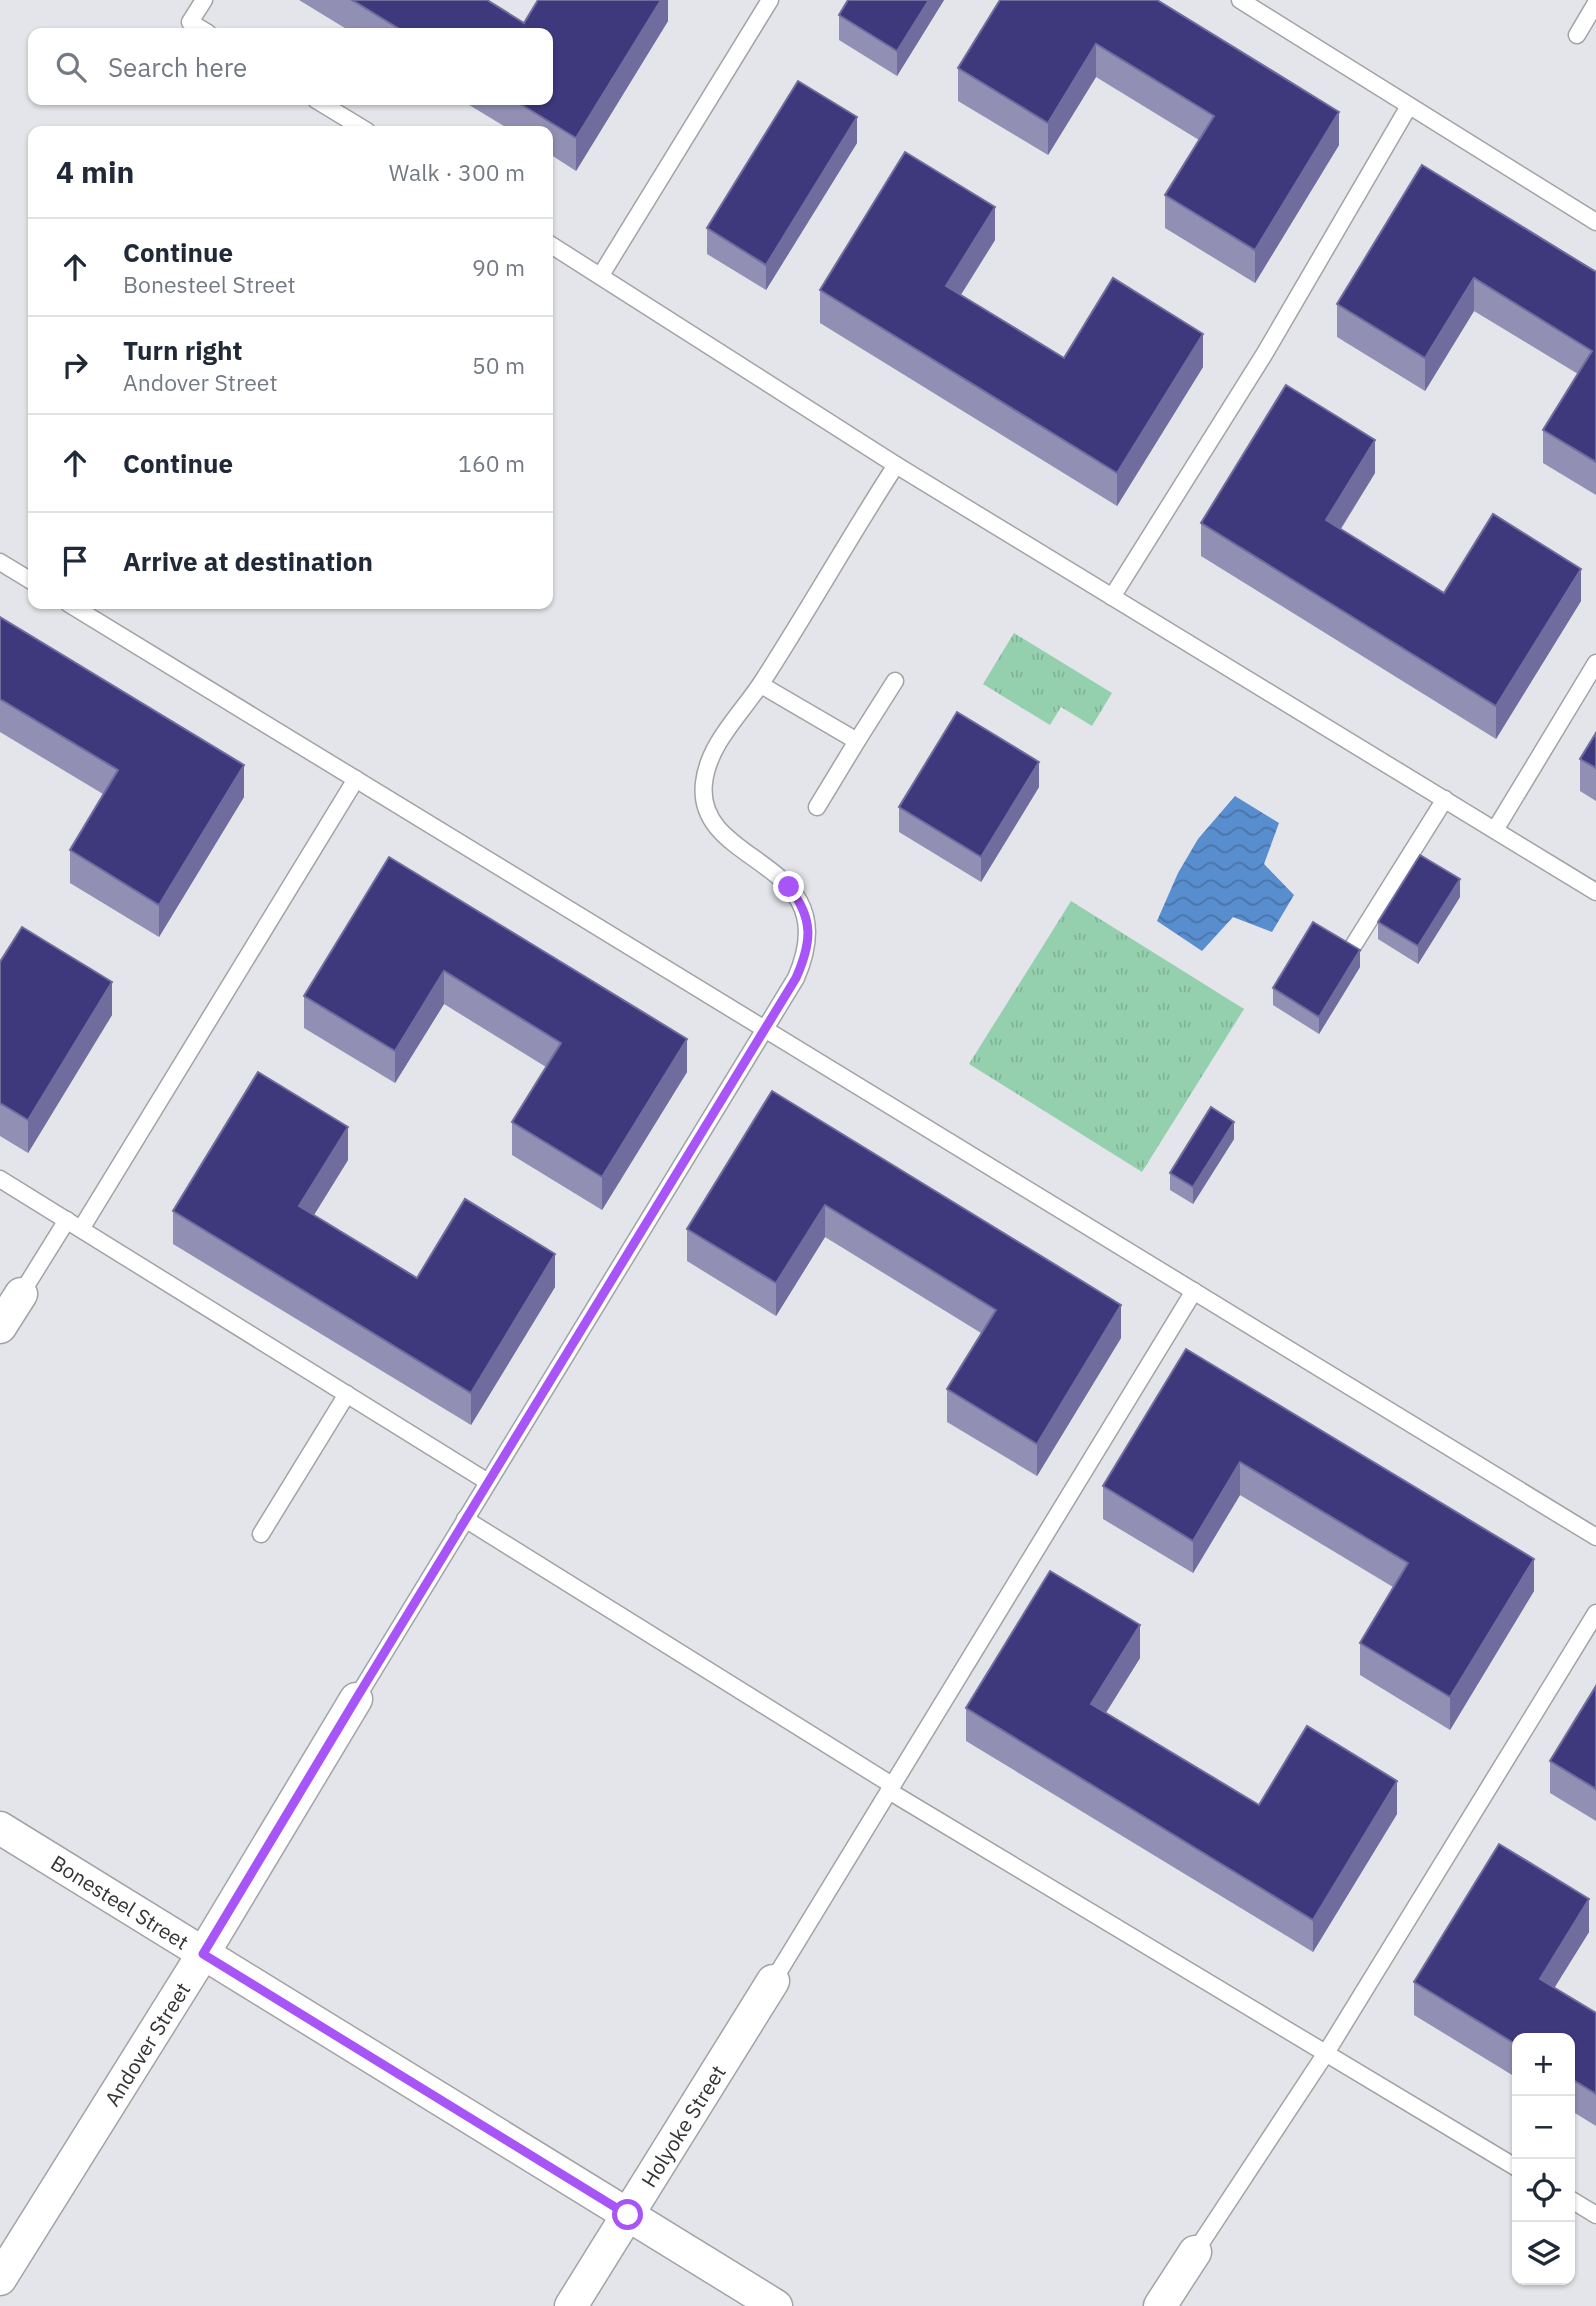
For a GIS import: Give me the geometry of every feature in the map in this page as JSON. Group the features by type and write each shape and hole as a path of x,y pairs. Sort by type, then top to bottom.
{"street":[{"path":"0,1327 21,1294"},
{"name":"Andover Street","path":"0,2279 203,1954 356,1699"},
{"name":"Bonesteel Street","path":"0,1828 776,2306"},
{"name":"Holyoke Street","path":"571,2306 773,1981"},
{"path":"1160,2306 1195,2252"}],"lane":[{"path":"200,28 190,22 204,0"},
{"path":"601,275 770,0"},
{"path":"1240,0 1596,222"},
{"path":"1577,35 1596,3"},
{"path":"324,105 359,126"},
{"path":"1112,597 1265,353 1409,106"},
{"path":"553,246 896,465 1596,892"},
{"path":"356,1699 796,978 804,960 809,939 808,921 800,901 789,887 730,840 715,824 705,804 704,782 712,757 725,733 761,685 896,465"},
{"path":"0,562 28,579"},
{"path":"77,609 1596,1537"},
{"path":"1495,830 1596,663"},
{"path":"817,807 895,681"},
{"path":"761,685 857,741"},
{"path":"81,1229 356,779"},
{"path":"1348,954 1444,799"},
{"path":"0,1179 488,1482"},
{"path":"21,1294 67,1220"},
{"path":"773,1981 1194,1292"},
{"path":"261,1534 347,1394"},
{"path":"465,1518 890,1788 1512,2165"},
{"path":"1195,2252 1326,2053 1596,1613"},
{"path":"1575,2202 1596,2215"}],"green space":[{"path":"1014,633 1112,693 1092,726 1061,707 1050,725 983,684"},
{"path":"1071,901 1244,1009 1142,1172 969,1064"}],"water":[{"path":"1235,796 1279,823 1264,864 1294,895 1272,932 1233,917 1202,951 1157,921 1178,873 1198,839"}],"building":[{"path":"352,0 487,0 524,23 538,0 661,0 576,138 522,105 553,105 553,28 398,28"},
{"path":"848,0 929,0 897,51 839,15"},
{"path":"1000,0 1157,0 1339,112 1255,250 1165,195 1214,116 1096,44 1048,123 958,68"},
{"path":"798,81 857,117 766,265 707,228"},
{"path":"905,152 995,207 946,286 1064,358 1113,278 1203,334 1117,473 820,290"},
{"path":"1422,165 1596,272 1596,462 1543,430 1592,351 1474,278 1425,358 1337,304"},
{"path":"1286,385 1375,440 1326,520 1444,593 1493,514 1581,569 1496,706 1201,523"},
{"path":"0,617 244,765 159,905 70,850 118,770 0,699"},
{"path":"957,712 1039,762 981,857 899,807"},
{"path":"1596,733 1596,768 1580,759"},
{"path":"1420,855 1460,879 1418,946 1378,922"},
{"path":"389,857 687,1039 602,1177 512,1122 561,1043 444,971 395,1051 304,996"},
{"path":"1313,922 1360,950 1319,1017 1273,988"},
{"path":"22,927 112,982 28,1120 0,1103 0,962"},
{"path":"258,1072 348,1127 299,1206 417,1278 465,1199 555,1254 471,1393 173,1211"},
{"path":"772,1091 1121,1305 1037,1444 947,1389 996,1310 825,1205 776,1283 687,1229"},
{"path":"1211,1107 1234,1122 1193,1187 1170,1173"},
{"path":"1186,1349 1534,1559 1450,1697 1360,1643 1408,1563 1240,1462 1193,1541 1103,1486"},
{"path":"1050,1571 1140,1625 1091,1704 1259,1805 1307,1726 1397,1781 1313,1920 966,1708"},
{"path":"1596,1686 1596,1789 1550,1761"},
{"path":"1499,1844 1589,1899 1540,1979 1596,2013 1596,2094 1575,2081 1575,2033 1512,2033 1512,2042 1414,1982"}],"route":[{"path":"628,2215 203,1954 796,978 809,939 808,921 800,901 789,887"}]}
